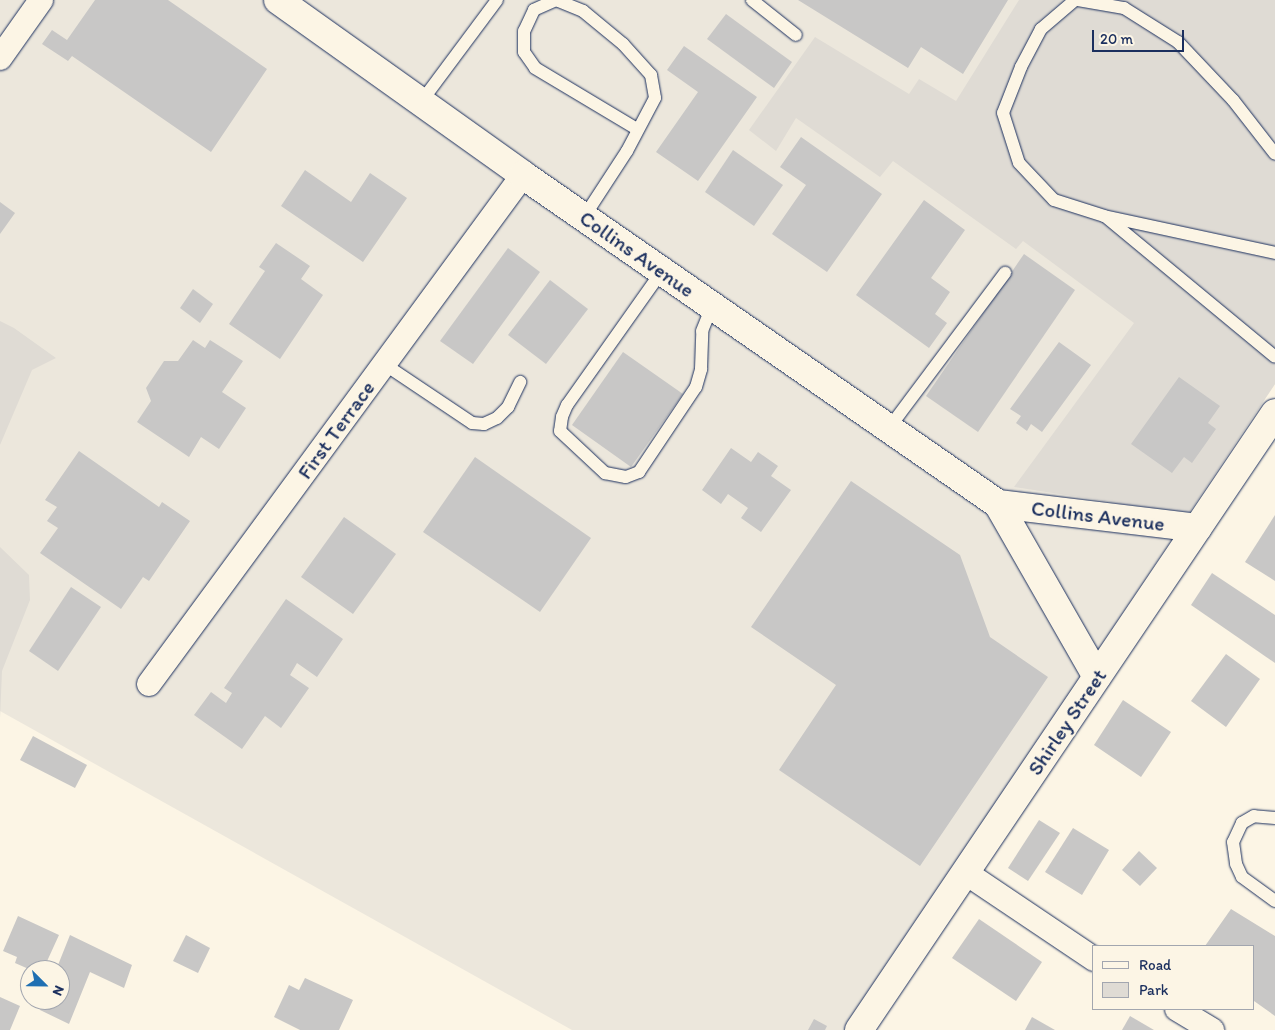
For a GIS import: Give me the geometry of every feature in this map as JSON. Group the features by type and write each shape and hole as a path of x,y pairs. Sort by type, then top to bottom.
{"main road":[{"name":"Collins Avenue","path":"278,0 524,175 998,504 1097,678"},
{"name":"Shirley Street","path":"859,1030 1275,413"},
{"name":"Collins Avenue","path":"998,504 1198,528"}],"street":[{"path":"0,58 41,0"},
{"name":"First Terrace","path":"149,684 524,175"},
{"path":"966,873 1092,958"},
{"path":"1179,1010 1212,1030"}],"lane":[{"path":"421,102 497,0"},
{"path":"584,217 627,151 655,98 651,75 623,44 582,11 556,0 534,10 524,31 524,52 535,68 637,129"},
{"path":"752,0 796,35"},
{"path":"1275,154 1233,100 1178,42 1124,8 1076,0 1041,29 1021,67 1003,113 1018,163 1054,200 1104,216 1275,253"},
{"path":"1104,216 1275,357"},
{"path":"662,271 567,405 562,417 560,431 605,473 626,477 640,472 696,387 701,369 702,331 712,306"},
{"path":"889,428 1005,273"},
{"path":"384,364 472,423 484,424 497,418 508,407 520,382"},
{"path":"1275,818 1254,816 1242,823 1233,842 1236,864 1242,877 1275,902"}],"shaded area":[{"path":"0,0 1275,0 1275,384 846,1030 572,1030 0,711"}],"green space":[{"path":"1019,0 1275,0 1275,384 1188,514 1014,487 1134,323 1023,241 1016,249 893,161 880,177 796,118 776,151 749,130 815,37 909,94 919,79 956,101"},
{"path":"0,321 14,328 56,358 32,370 0,445"},
{"path":"0,547 29,575 30,600 2,671 0,718"}],"building":[{"path":"95,0 168,0 267,69 211,152 72,56 68,61 42,44 52,30 67,40"},
{"path":"798,0 1008,0 963,74 921,47 908,68"},
{"path":"726,14 792,62 774,88 707,39"},
{"path":"684,46 757,97 698,181 656,152 698,92 667,70"},
{"path":"801,137 882,194 827,272 772,234 806,185 780,167"},
{"path":"733,150 783,185 754,226 705,192"},
{"path":"305,170 351,202 370,173 407,198 363,262 281,206"},
{"path":"924,200 965,230 931,278 950,292 935,314 947,323 929,348 856,295"},
{"path":"0,202 15,213 0,234"},
{"path":"276,243 310,266 301,279 323,295 280,359 229,324 265,271 259,267"},
{"path":"508,248 540,272 473,364 440,341"},
{"path":"1024,254 1075,290 978,432 926,396"},
{"path":"550,280 588,309 546,364 508,335"},
{"path":"193,289 213,304 200,323 180,308"},
{"path":"193,340 205,348 210,340 243,361 222,392 246,408 219,449 201,437 189,457 137,422 151,401 146,388 164,361 178,361"},
{"path":"1059,342 1091,365 1042,432 1031,424 1027,431 1016,423 1021,416 1010,409"},
{"path":"623,352 683,394 631,467 572,425"},
{"path":"1179,377 1220,406 1208,423 1216,429 1192,463 1184,457 1172,473 1131,444"},
{"path":"731,448 751,462 758,452 778,466 771,476 791,490 761,532 741,518 748,508 728,494 721,504 702,490"},
{"path":"79,451 159,507 162,502 190,521 149,581 143,577 121,609 40,553 58,528 47,521 57,507 45,500"},
{"path":"475,457 591,538 540,612 423,532"},
{"path":"851,481 960,555 990,637 1048,677 920,866 779,770 836,685 751,627"},
{"path":"1275,515 1275,581 1245,562"},
{"path":"344,517 396,554 353,614 301,577"},
{"path":"1212,573 1275,615 1275,663 1191,605"},
{"path":"71,587 101,607 58,671 29,651"},
{"path":"286,599 343,639 317,677 297,663 290,675 309,688 281,728 265,716 242,749 194,715 211,692 226,703 232,693 224,688"},
{"path":"1226,654 1260,679 1226,727 1191,701"},
{"path":"1123,700 1171,732 1141,777 1094,745"},
{"path":"33,736 87,765 75,788 20,760"},
{"path":"1039,820 1060,833 1028,881 1008,868"},
{"path":"1073,828 1109,850 1082,895 1045,872"},
{"path":"1139,851 1157,868 1140,886 1122,870"},
{"path":"1231,909 1275,936 1275,1016 1255,1002 1255,945 1206,945"},
{"path":"18,916 59,935 48,960 20,960 20,965 15,963 17,957 3,951"},
{"path":"979,919 1042,962 1016,1001 952,958"},
{"path":"70,935 132,965 124,988 90,972 69,1024 40,1010 70,1010 70,960 60,960"},
{"path":"186,935 210,948 198,973 173,961"},
{"path":"305,978 353,1000 339,1030 300,1030 274,1017 289,985 299,990"},
{"path":"0,997 20,1006 10,1030 0,1030"},
{"path":"1130,1016 1154,1030 1122,1030"},
{"path":"1032,1017 1055,1030 1025,1030"},
{"path":"814,1019 827,1026 825,1030 808,1030"}]}
